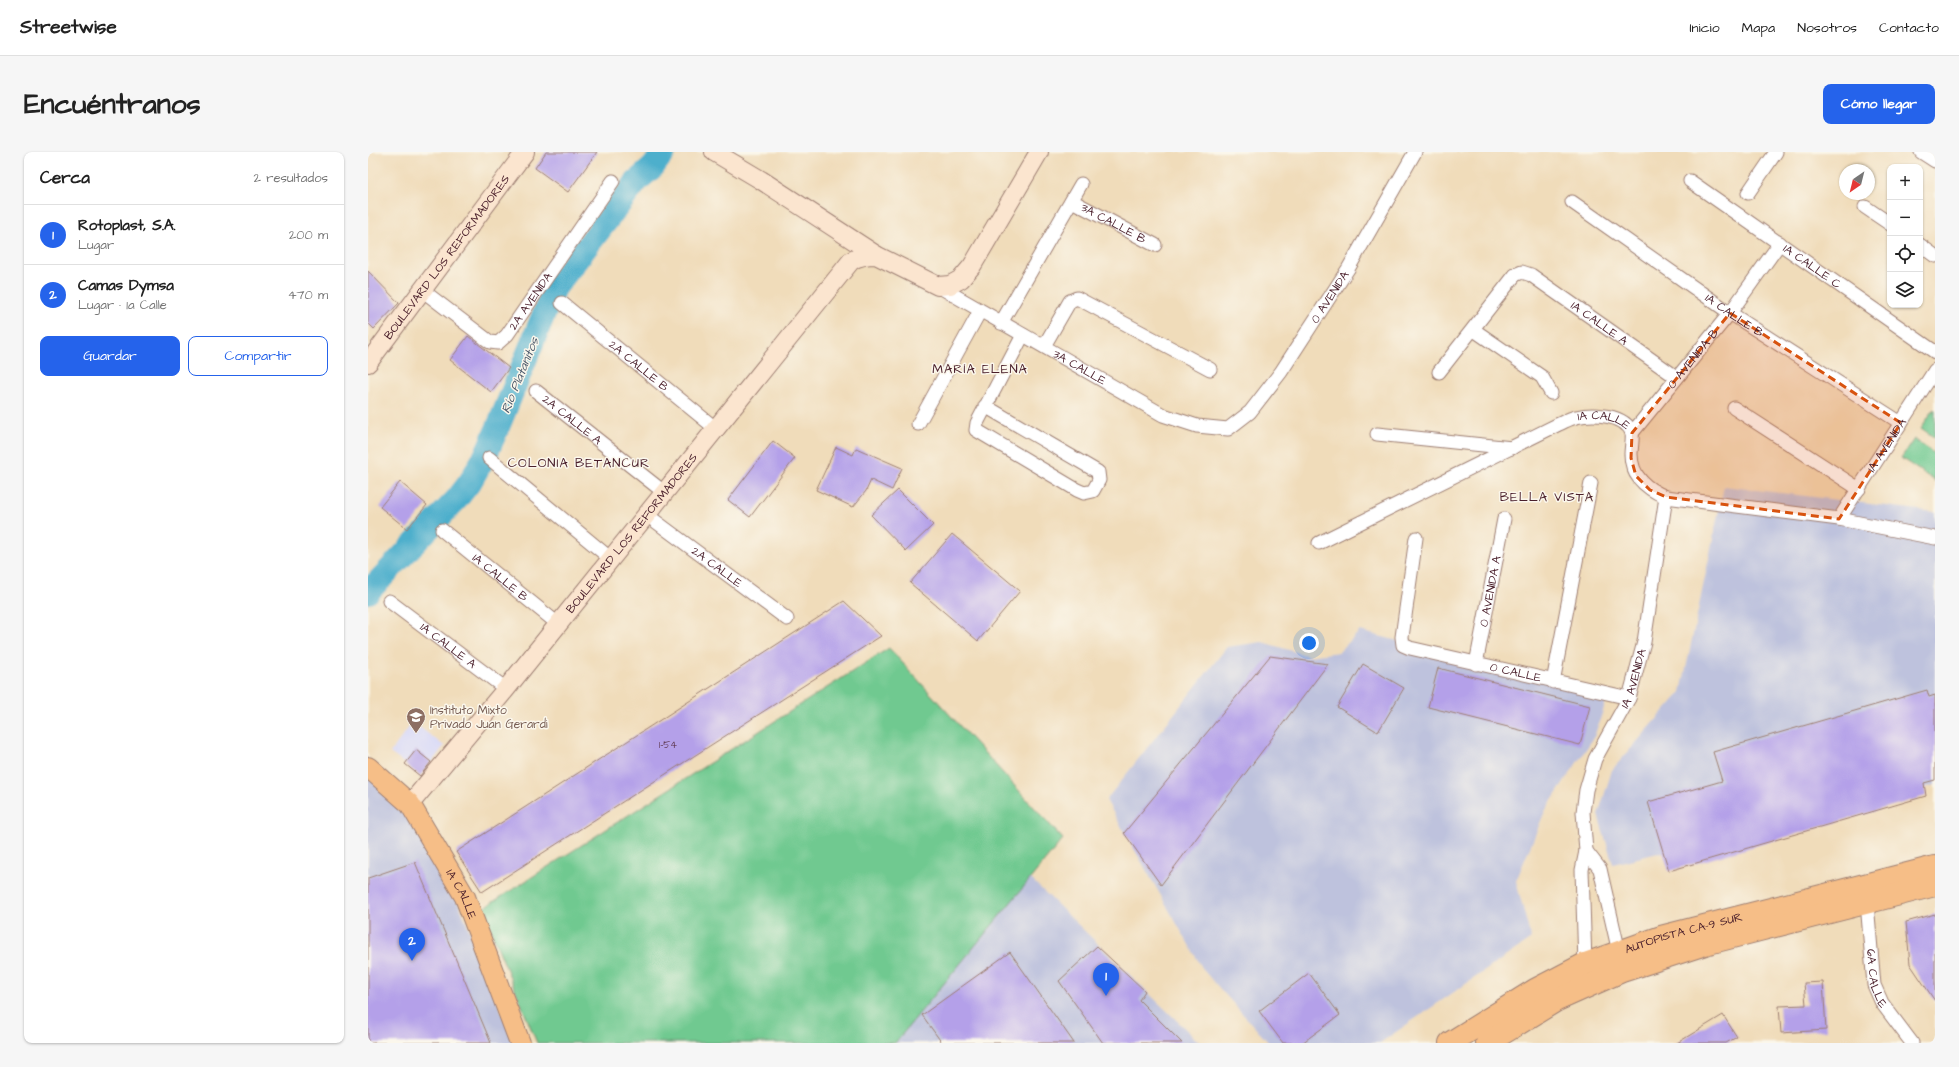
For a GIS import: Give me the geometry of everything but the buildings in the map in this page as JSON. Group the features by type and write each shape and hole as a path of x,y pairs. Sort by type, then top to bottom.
{"highway":[{"name":"AUTOPISTA CA-9 SUR","path":"1450,1043 1535,990 1585,964 1661,937 1935,867"},
{"name":"AUTOPISTA CA-9 SUR","path":"1487,1043 1557,1000 1622,971 1705,944 1935,885"}],"main road":[{"name":"BOULEVARD LOS REFORMADORES","path":"368,363 525,152"},
{"path":"714,152 761,180 876,255 938,286 950,285 961,279 972,266 1039,152"},
{"path":"848,238 851,261 856,258 876,255"},
{"name":"BOULEVARD LOS REFORMADORES","path":"410,804 506,689 851,261"},
{"name":"1A CALLE","path":"368,767 410,804 465,897 520,1043"}],"street":[{"name":"0 AVENIDA","path":"1228,429 1250,412 1281,372 1348,269 1415,152"},
{"path":"1748,193 1776,152"},
{"path":"1921,152 1935,161"},
{"name":"2A AVENIDA","path":"422,290 490,342 498,342 507,335 613,181"},
{"name":"1A CALLE C","path":"1690,181 1935,352"},
{"path":"1001,323 1081,184"},
{"name":"3A CALLE B","path":"1072,201 1155,245"},
{"name":"1A CALLE B","path":"1572,202 1730,313 1901,423"},
{"path":"1865,207 1887,222"},
{"name":"0 AVENIDA B","path":"1632,433 1676,377 1730,313 1780,243"},
{"path":"1923,247 1935,256"},
{"name":"1A CALLE A","path":"1474,330 1515,275 1522,272 1531,275 1676,377"},
{"name":"3A CALLE","path":"938,286 1163,415 1197,426 1228,429"},
{"path":"1044,346 1070,301 1077,298 1210,369"},
{"name":"2A CALLE B","path":"562,303 715,428"},
{"path":"918,424 980,311"},
{"path":"1439,372 1474,330 1542,377 1551,394"},
{"path":"985,406 1098,472 1099,480 1093,491 1084,492 1077,490 976,430 977,423 985,406 1023,335"},
{"name":"1A AVENIDA","path":"1839,519 1901,423 1931,386 1935,370"},
{"name":"2A CALLE A","path":"536,391 665,493"},
{"path":"1734,408 1859,489"},
{"name":"1A CALLE","path":"1319,543 1576,417 1606,416 1616,418 1625,423 1632,433 1631,458 1636,476 1650,490 1666,497 1839,519 1935,538"},
{"path":"1377,434 1513,448"},
{"path":"489,458 611,559"},
{"path":"1553,682 1591,484"},
{"name":"1A AVENIDA","path":"1585,964 1582,870 1586,851 1582,812 1586,790 1595,760 1629,698 1644,642 1666,497"},
{"name":"2A CALLE","path":"647,515 787,619"},
{"name":"0 AVENIDA A","path":"1476,664 1504,519"},
{"name":"1A CALLE B","path":"442,530 558,624"},
{"name":"0 CALLE","path":"1416,538 1402,637 1403,645 1476,664 1629,698"},
{"name":"1A CALLE A","path":"389,601 506,689"},
{"path":"1586,851 1600,869 1619,952"},
{"name":"6A CALLE","path":"1867,903 1874,986 1882,1003 1912,1043"}],"highlighted area":[{"path":"1730,313 1901,423 1839,519 1666,497 1650,490 1636,476 1631,458 1632,433"}],"shaded area":[{"path":"1724,486 1935,512 1935,785 1613,864 1598,815 1612,770 1681,692"},
{"path":"1360,631 1608,696 1594,737 1545,811 1516,881 1531,939 1380,1043 1269,1043 1204,971 1106,800 1227,647 1262,642 1309,656 1339,652"},
{"name":"Instituto Mixto Privado Juan Gerardi","path":"413,722 444,746 432,762 416,750 405,764 390,753"},
{"path":"368,763 400,791 457,899 514,1043 368,1043"},
{"path":"1030,878 1200,1043 895,1043"}],"green space":[{"path":"1934,409 1935,410 1935,438 1921,428"},
{"path":"1914,439 1935,454 1935,481 1901,458"},
{"path":"889,648 1063,839 895,1043 537,1043 482,909"}],"waterway":[{"name":"Río Platanitos","path":"368,592 456,500 470,482 485,456 498,427 554,289 638,180 653,167 664,152"}],"place":[{"name":"Instituto Mixto Privado Juan Gerardi","path":"416,734"},
{"name":"Camas Dymsa","path":"412,961"},
{"name":"Rotoplast, S.A.","path":"1106,996"}],"district":[{"name":"MARÍA ELENA","path":"980,368"},
{"name":"COLONIA BETANCUR","path":"579,462"},
{"name":"BELLA VISTA","path":"1547,496"}]}
